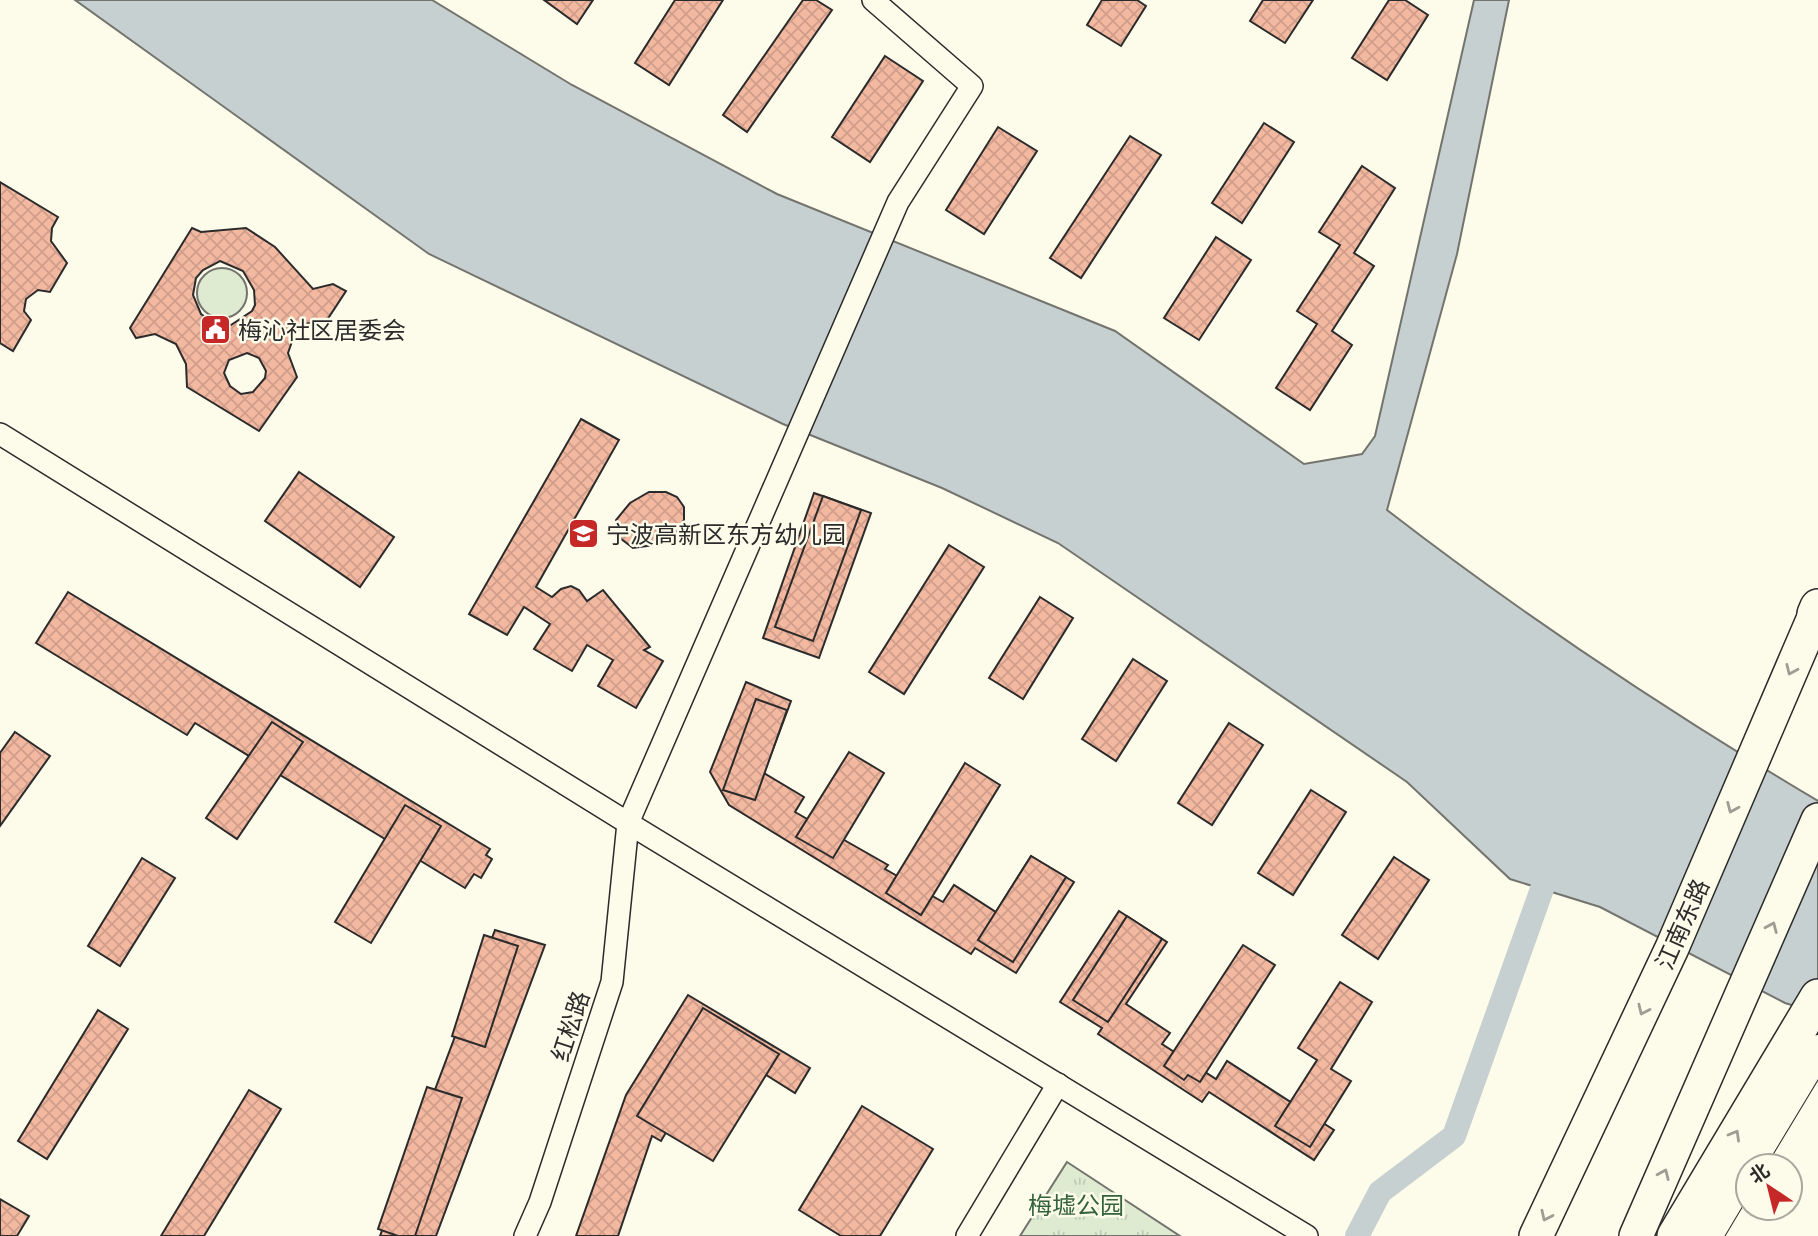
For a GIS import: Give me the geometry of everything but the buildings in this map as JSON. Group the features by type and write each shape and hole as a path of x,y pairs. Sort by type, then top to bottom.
{"highway":[{"path":"1675,1236 1813,1006"}],"main road":[{"name":"江南东路","path":"1536,1236 1672,948 1817,609"},
{"path":"1636,1236 1818,820"},
{"path":"1756,1152 1818,1050"},
{"path":"1707,1236 1734,1190"}],"street":[{"name":"红松路","path":"525,1236 540,1202 612,982 628,823 898,202 972,86 873,0"},
{"path":"0,434 628,823 1304,1234"},
{"path":"967,1236 1058,1084"}],"green space":[{"path":"222,268 240,275 247,293 240,311 222,318 204,311 197,293 204,275"},
{"name":"梅墟公园","path":"1067,1162 1180,1236 1020,1236"}],"shaded area":[{"path":"75,0 432,0 572,85 777,194 1115,331 1304,464 1362,454 1375,436 1474,0 1509,0 1457,254 1387,510 1491,588 1598,662 1818,801 1818,1013 1785,1003 1600,907 1510,879 1407,782 1058,543 942,488 783,424 429,254"}],"waterway":[{"path":"1357,1236 1380,1192 1454,1136 1553,858"}],"place":[{"name":"梅沁社区居委会","path":"215,330"},
{"name":"宁波高新区东方幼儿园","path":"583,534"}]}
